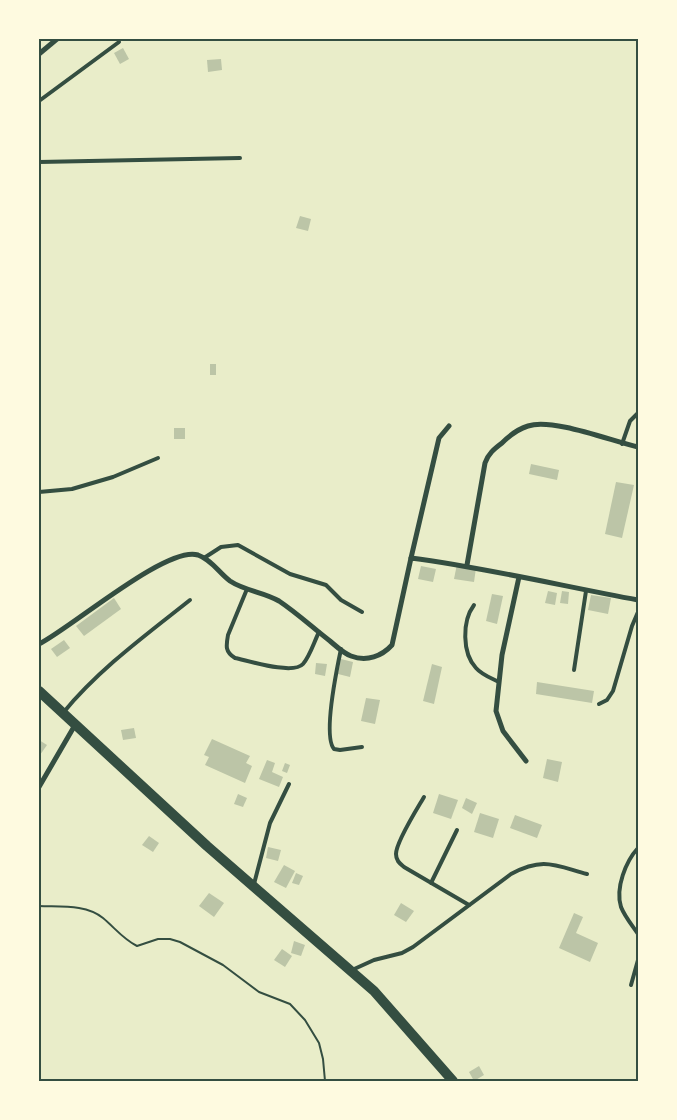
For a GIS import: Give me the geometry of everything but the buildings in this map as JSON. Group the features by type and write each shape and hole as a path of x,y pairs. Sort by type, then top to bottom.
{"main road":[{"path":"39,691 253,886 374,991 453,1081"}],"street":[{"path":"39,54 57,39"},
{"path":"467,565 485,464 490,454 505,439 528,426 542,424 638,448"},
{"path":"39,644 60,632 111,594 176,558 192,554 211,562 231,581 275,599 298,614 341,650 351,656 369,658 386,651 392,645 440,438 449,426"},
{"path":"411,558 467,565 638,600"},
{"path":"519,577 502,655 496,712 503,730 526,761"},
{"path":"39,787 75,725"}],"lane":[{"path":"39,101 119,42"},
{"path":"39,162 240,158"},
{"path":"622,444 630,421 638,413"},
{"path":"39,492 72,489 112,477 158,458"},
{"path":"204,558 221,547 238,545 290,574 326,586 341,600 362,612"},
{"path":"247,589 228,635 226,649 235,658 289,669 299,667 304,663 319,632"},
{"path":"574,670 586,590"},
{"path":"63,714 79,694 103,670 190,600"},
{"path":"474,605 467,616 465,624 469,657 472,664 481,673 499,682"},
{"path":"599,704 607,700 613,691 638,612"},
{"path":"341,650 334,688 329,740 334,748 340,750 362,746"},
{"path":"253,886 270,823 289,784"},
{"path":"424,797 396,852 398,863 468,905"},
{"path":"431,883 457,830"},
{"path":"638,848 628,862 619,892 622,908 638,934"},
{"path":"350,970 374,960 402,953 427,937 511,874 526,866 548,864 587,874"},
{"path":"631,985 638,960"}],"path":[{"path":"39,906 86,909 94,912 104,918 122,938 137,946 158,939 170,939 180,942 223,965 259,992 290,1004 305,1020 319,1043 325,1081"}]}
